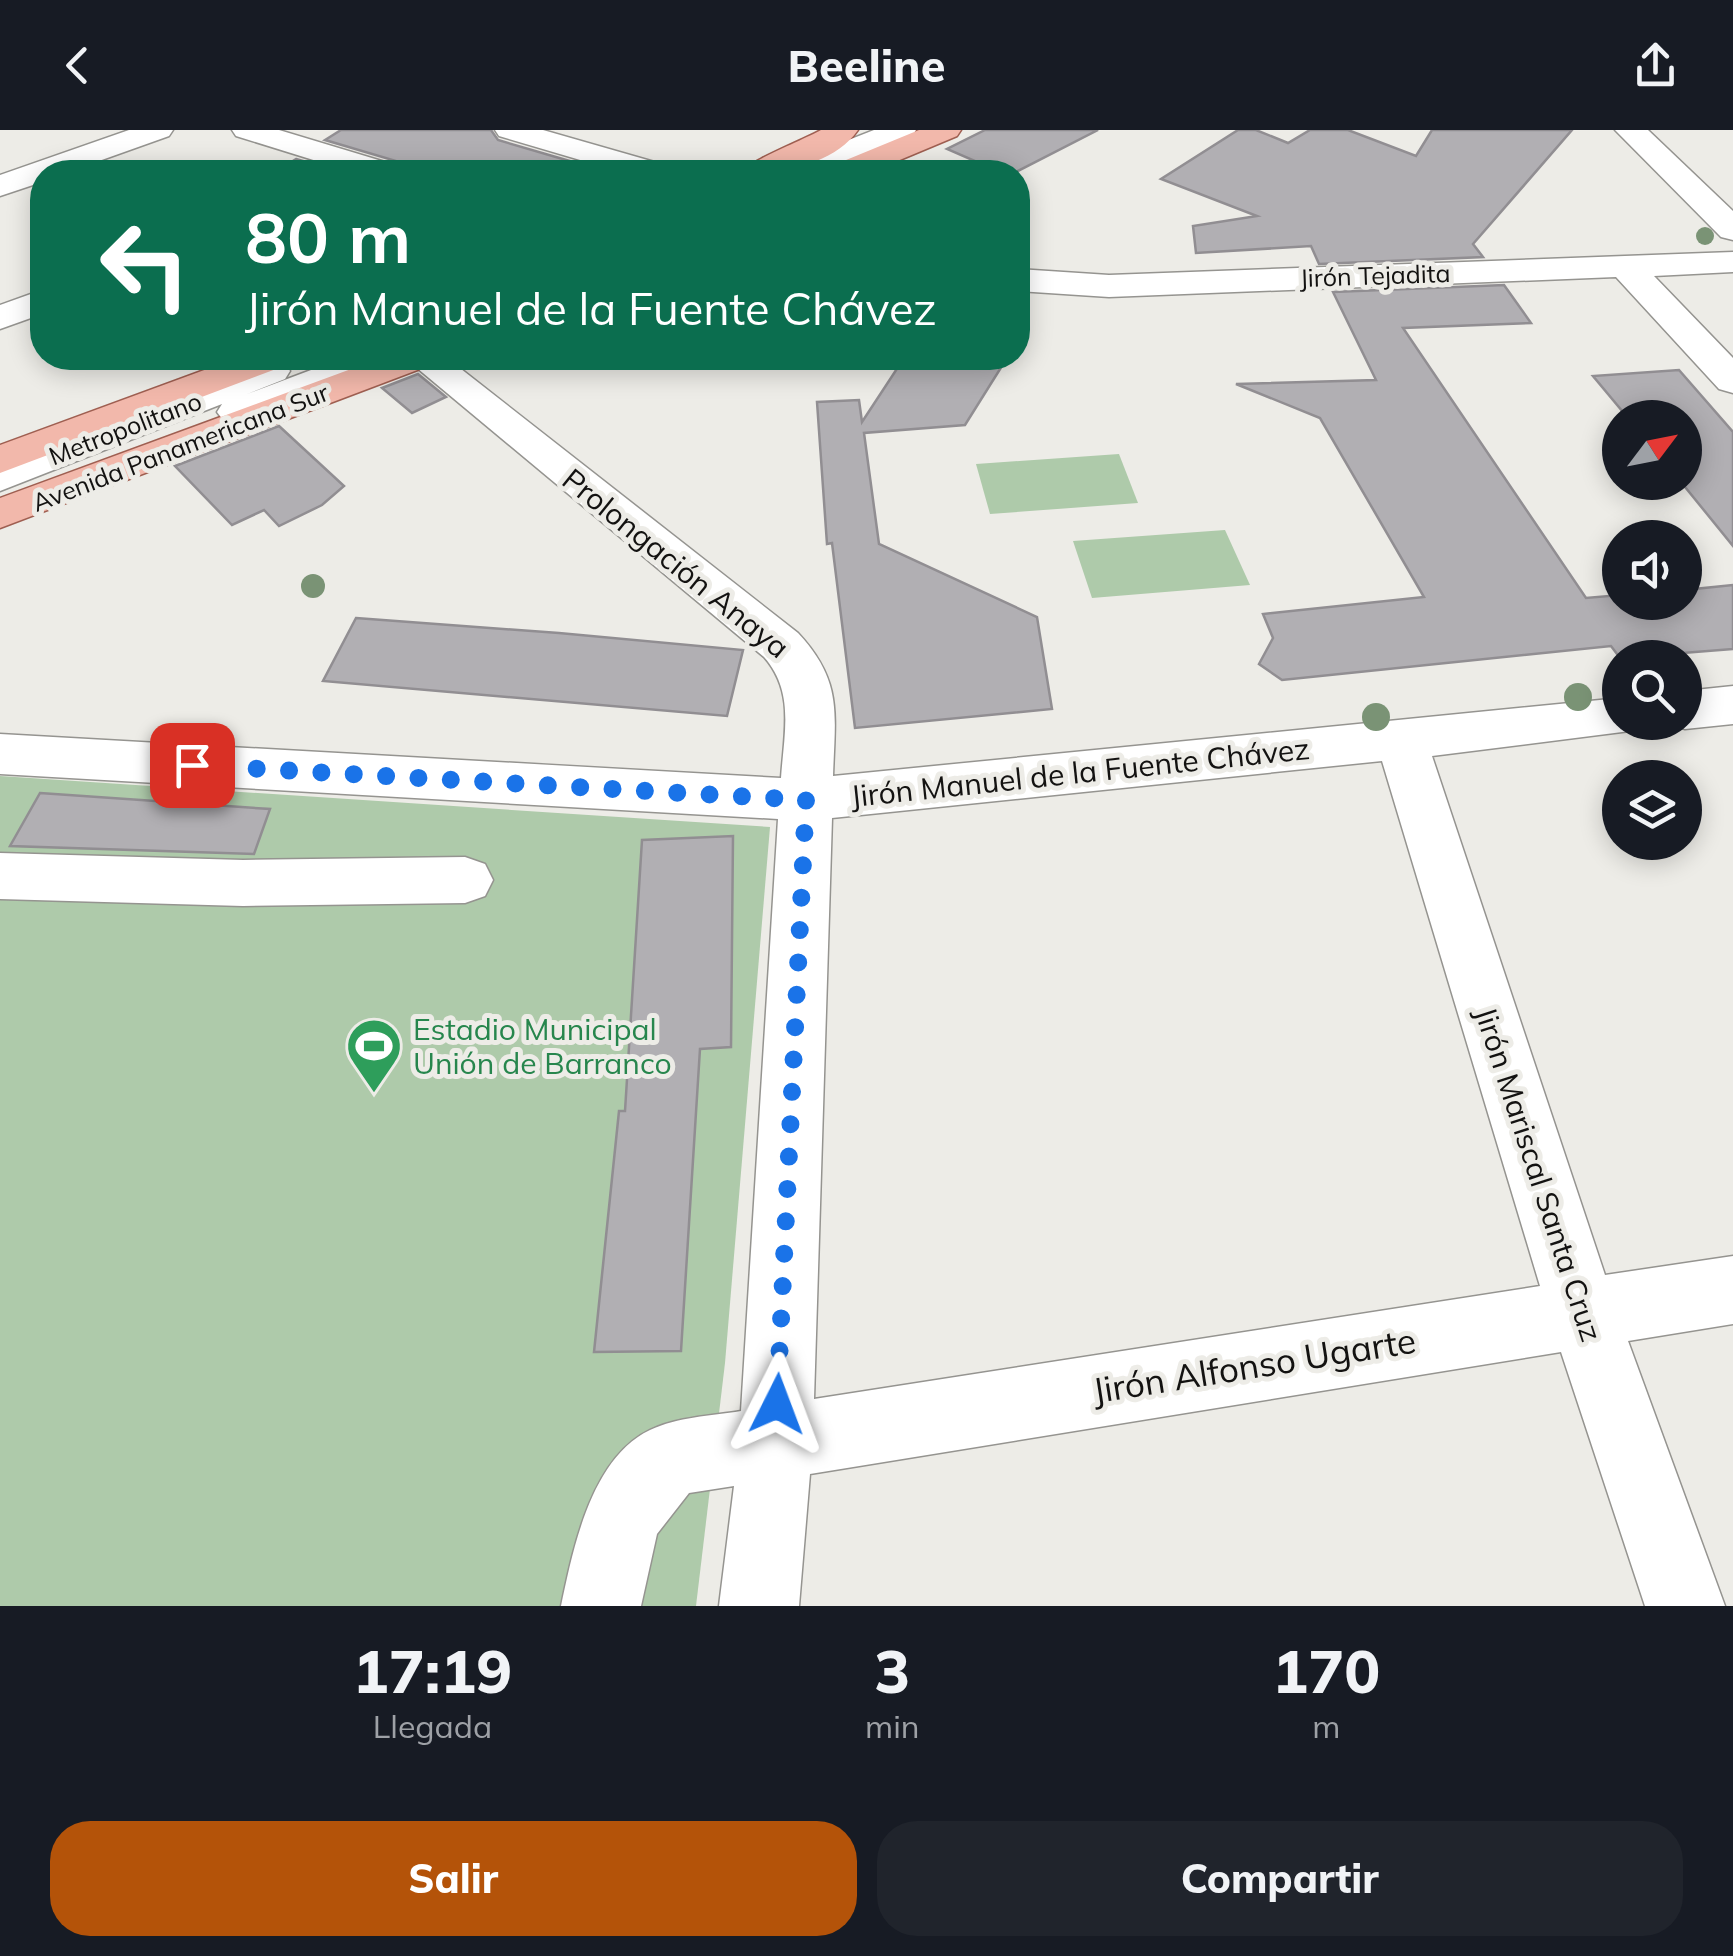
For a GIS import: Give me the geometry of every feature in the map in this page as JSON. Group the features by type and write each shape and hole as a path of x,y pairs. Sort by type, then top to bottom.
{"main road":[{"path":"789,160 843,130"},
{"path":"874,160 946,130"},
{"name":"Avenida Panamericana Sur","path":"0,460 239,370"},
{"name":"Avenida Panamericana Sur","path":"0,514 383,370"}],"street":[{"path":"73,160 158,130"},
{"path":"247,130 342,160"},
{"path":"510,130 615,160 645,140"},
{"path":"826,160 901,130"},
{"path":"1630,130 1733,230"},
{"path":"0,186 30,175"},
{"name":"Jirón Tejadita","path":"1030,281 1109,286 1733,262"},
{"path":"1624,264 1733,381"},
{"path":"0,318 30,307"},
{"name":"Metropolitano","path":"0,478 275,370"},
{"path":"0,499 344,370"},
{"name":"Prolongación Anaya","path":"439,370 781,645 801,666 811,694 776,1441 758,1606"},
{"path":"1702,708 1733,705"},
{"name":"Jirón Manuel de la Fuente Chávez","path":"0,754 806,800 1602,719"},
{"name":"Jirón Mariscal Santa Cruz","path":"1401,739 1582,1313 1685,1606"},
{"path":"0,876 243,883 465,880"},
{"name":"Jirón Alfonso Ugarte","path":"601,1606 614,1542 642,1483 672,1459 1733,1290"}],"green space":[{"path":"1119,454 1138,503 990,514 976,464"},
{"path":"1225,530 1250,585 1092,598 1073,541"},
{"name":"Estadio Municipal Unión de Barranco","path":"0,776 770,827 725,1363 696,1606 0,1606"}],"building":[{"path":"341,130 491,130 498,140 566,160 393,160 325,140"},
{"path":"985,130 1098,130 1030,165 1030,160 972,160 947,149"},
{"path":"1238,130 1256,130 1288,143 1310,130 1348,130 1416,156 1432,130 1572,130 1473,244 1483,257 1319,264 1311,246 1196,253 1193,226 1257,216 1161,179"},
{"path":"1504,285 1531,323 1403,328 1586,598 1602,597 1602,620 1702,620 1702,588 1733,585 1733,649 1702,651 1702,640 1602,640 1602,647 1282,680 1259,664 1273,638 1263,614 1424,597 1320,418 1236,384 1376,380 1333,292"},
{"path":"896,370 999,370 965,425 864,433 879,544 1037,617 1052,709 855,728 832,543 827,544 817,402 859,400 862,422"},
{"path":"1679,370 1733,432 1733,546 1696,500 1702,500 1702,400 1613,400 1593,376"},
{"path":"418,374 446,397 412,413 382,388"},
{"path":"279,426 344,486 322,505 279,526 264,510 232,525 175,466"},
{"path":"356,618 743,650 727,716 323,681"},
{"path":"40,793 270,809 254,854 10,846"},
{"path":"733,836 731,1047 700,1049 681,1351 594,1352 619,1111 625,1111 642,840"}],"place":[{"name":"Estadio Municipal Unión de Barranco","path":"374,1095"}],"route":[{"path":"192,765 806,800 777,1404"}]}
